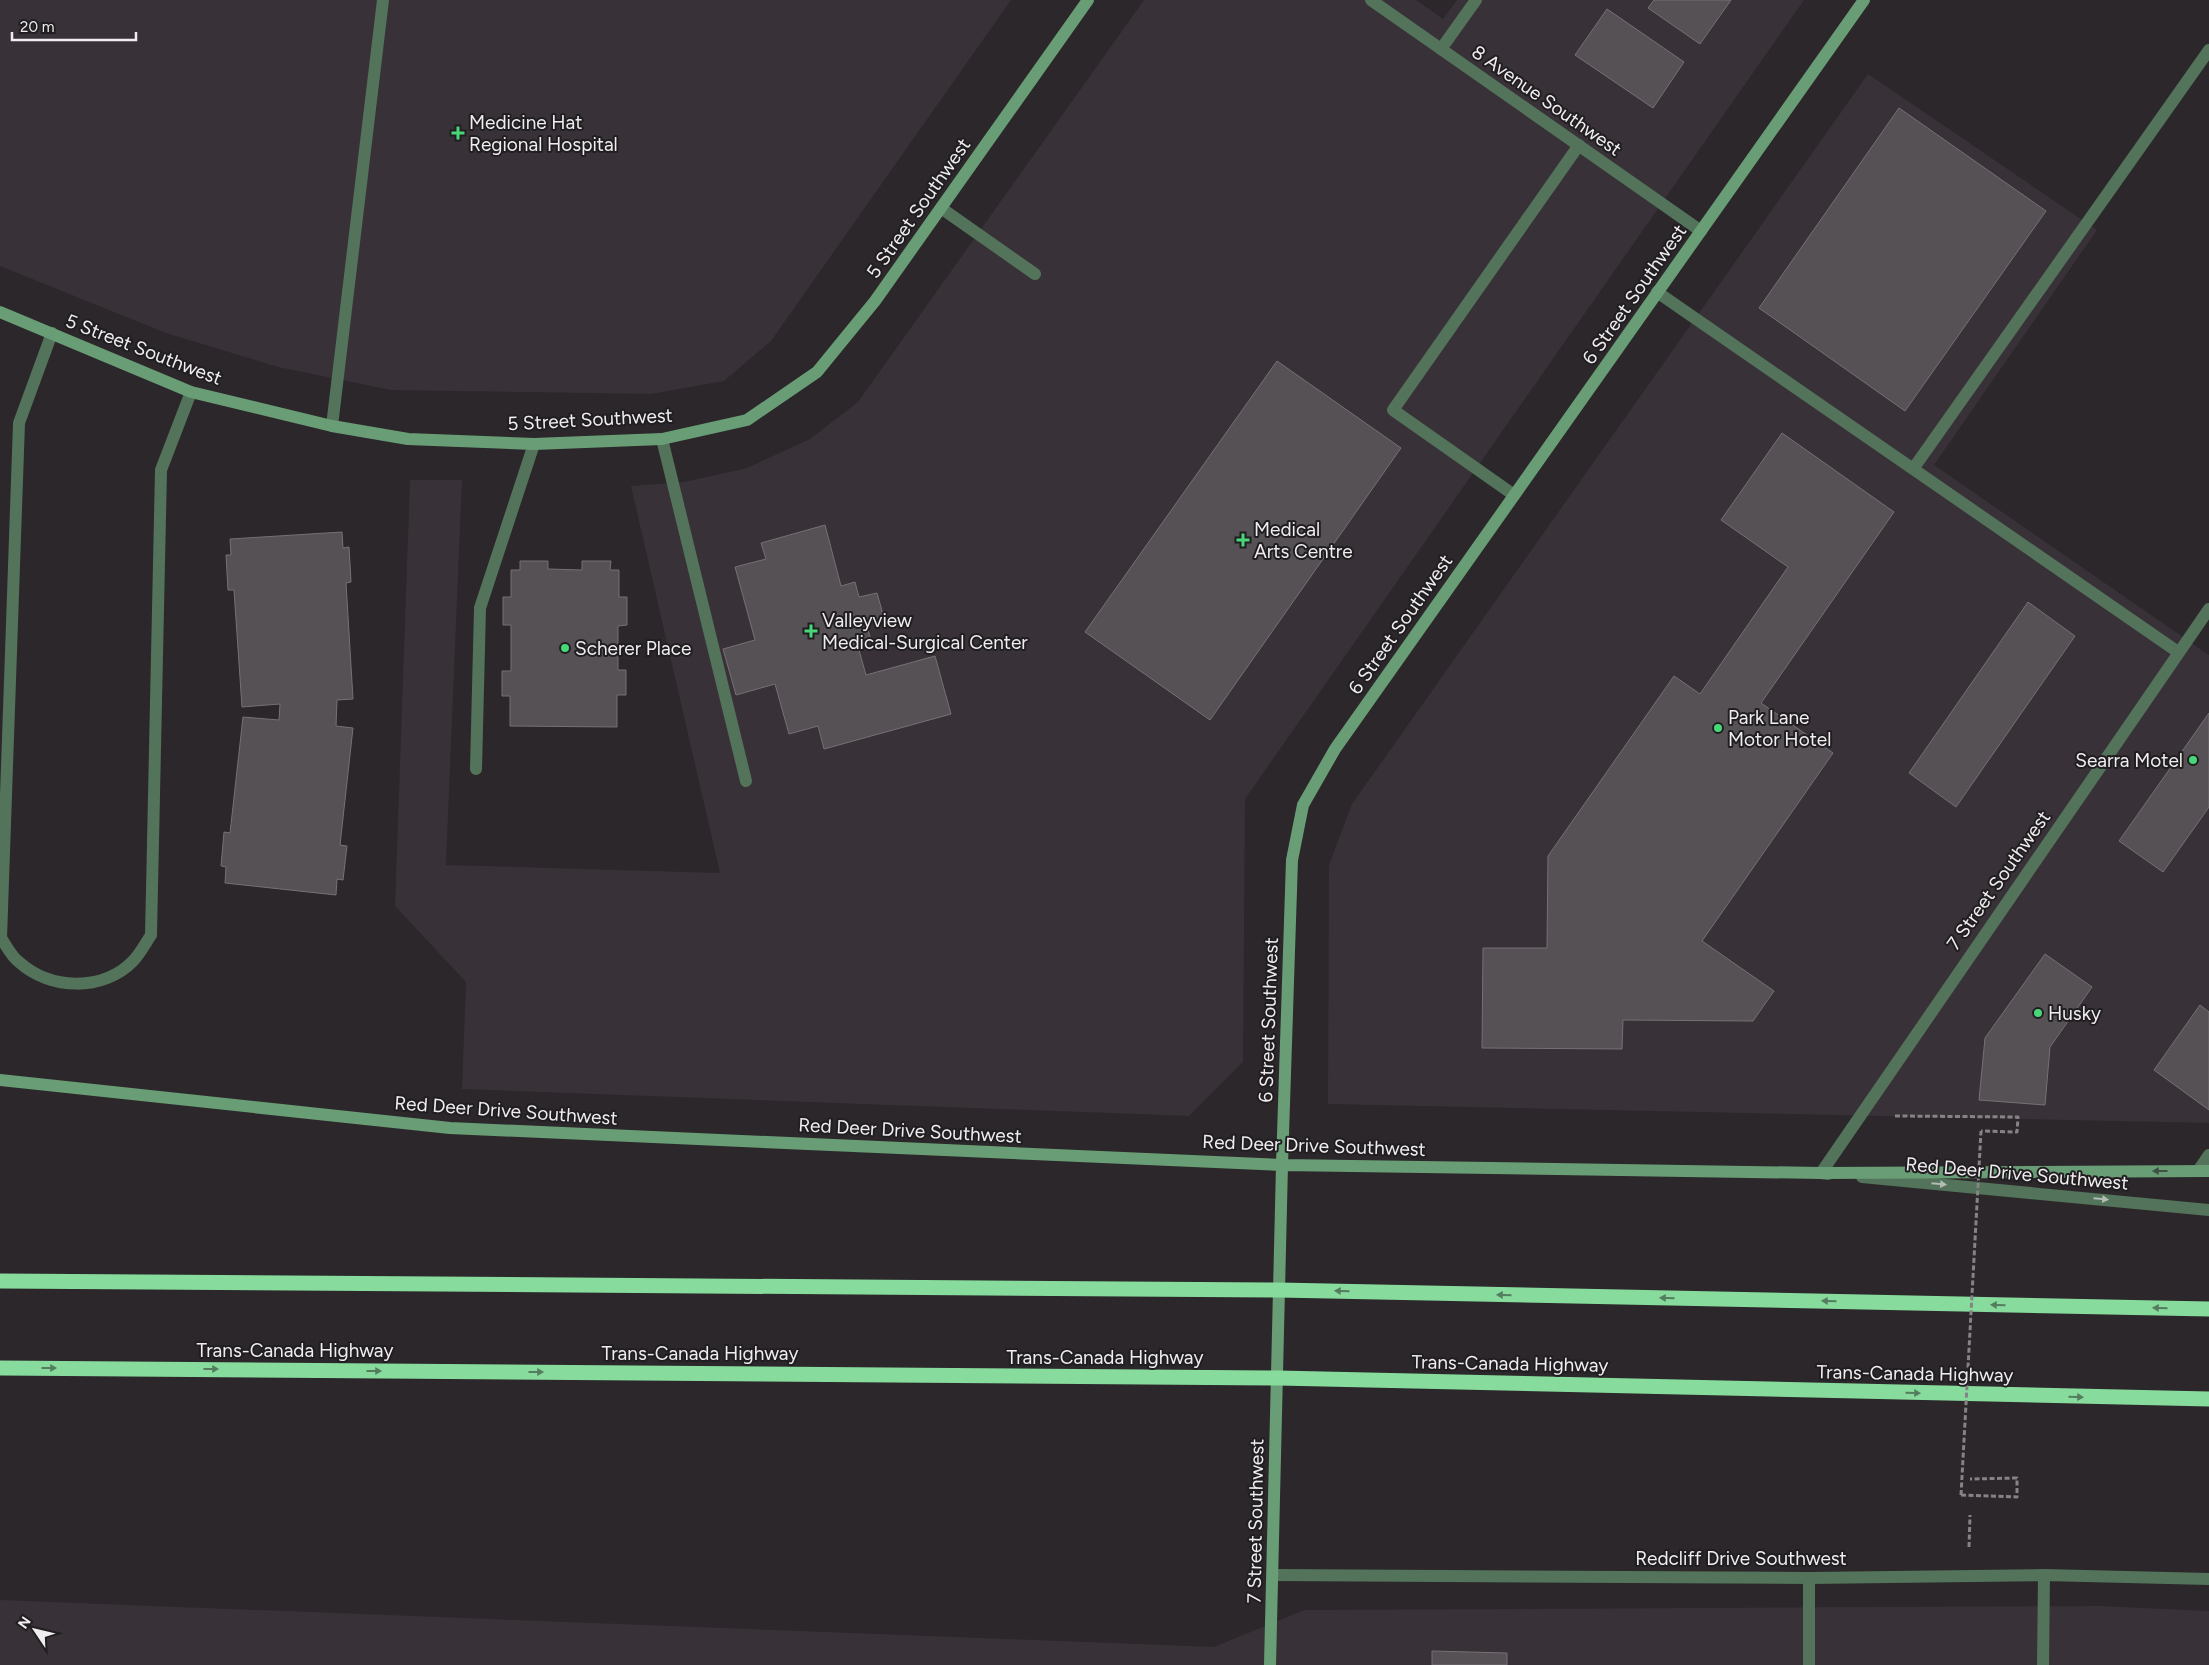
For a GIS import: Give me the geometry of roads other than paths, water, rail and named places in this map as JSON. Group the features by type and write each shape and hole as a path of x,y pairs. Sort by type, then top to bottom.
{"highway":[{"path":"0,1281 1279,1290 2209,1309"},
{"name":"Trans-Canada Highway","path":"0,1368 1278,1378 2209,1399"},
{"path":"2108,1398 2209,1407"}],"street":[{"path":"332,426 383,0"},
{"name":"5 Street Southwest","path":"0,312 191,392 332,426 408,439 534,444 662,439 747,420 817,372 875,301 1088,0"},
{"name":"8 Avenue Southwest","path":"1371,0 1701,231"},
{"path":"1441,49 1476,0"},
{"name":"6 Street Southwest","path":"1278,1378 1282,1165 1292,860 1303,805 1334,749 1864,0"},
{"path":"1914,468 2209,50"},
{"path":"1514,495 1393,410 1579,145"},
{"path":"941,208 1035,274"},
{"path":"1657,292 2178,652"},
{"path":"52,333 19,423 1,938 17,962 36,975 60,983 91,983 115,975 134,960 150,936 161,470 191,392"},
{"path":"662,439 746,781"},
{"path":"476,770 480,608 534,444"},
{"name":"7 Street Southwest","path":"1821,1174 1859,1115 2209,609"},
{"name":"Red Deer Drive Southwest","path":"0,1080 450,1128 1282,1165 1821,1174 2203,1171"},
{"path":"2203,1171 2209,1155"},
{"name":"Red Deer Drive Southwest","path":"1821,1174 2209,1210"},
{"name":"7 Street Southwest","path":"1270,1665 1278,1378"},
{"name":"Redcliff Drive Southwest","path":"1273,1575 1809,1578 2044,1575 2209,1579"},
{"path":"2043,1665 2044,1575"},
{"path":"1809,1578 1809,1665"}],"place":[{"name":"Medicine Hat Regional Hospital","path":"458,133"},
{"name":"Medical Arts Centre","path":"1243,540"},
{"name":"Valleyview Medical-Surgical Center","path":"811,631"},
{"name":"Scherer Place","path":"565,648"},
{"name":"Park Lane Motor Hotel","path":"1718,728"},
{"name":"Searra Motel","path":"2193,760"},
{"name":"Husky","path":"2038,1013"}]}
